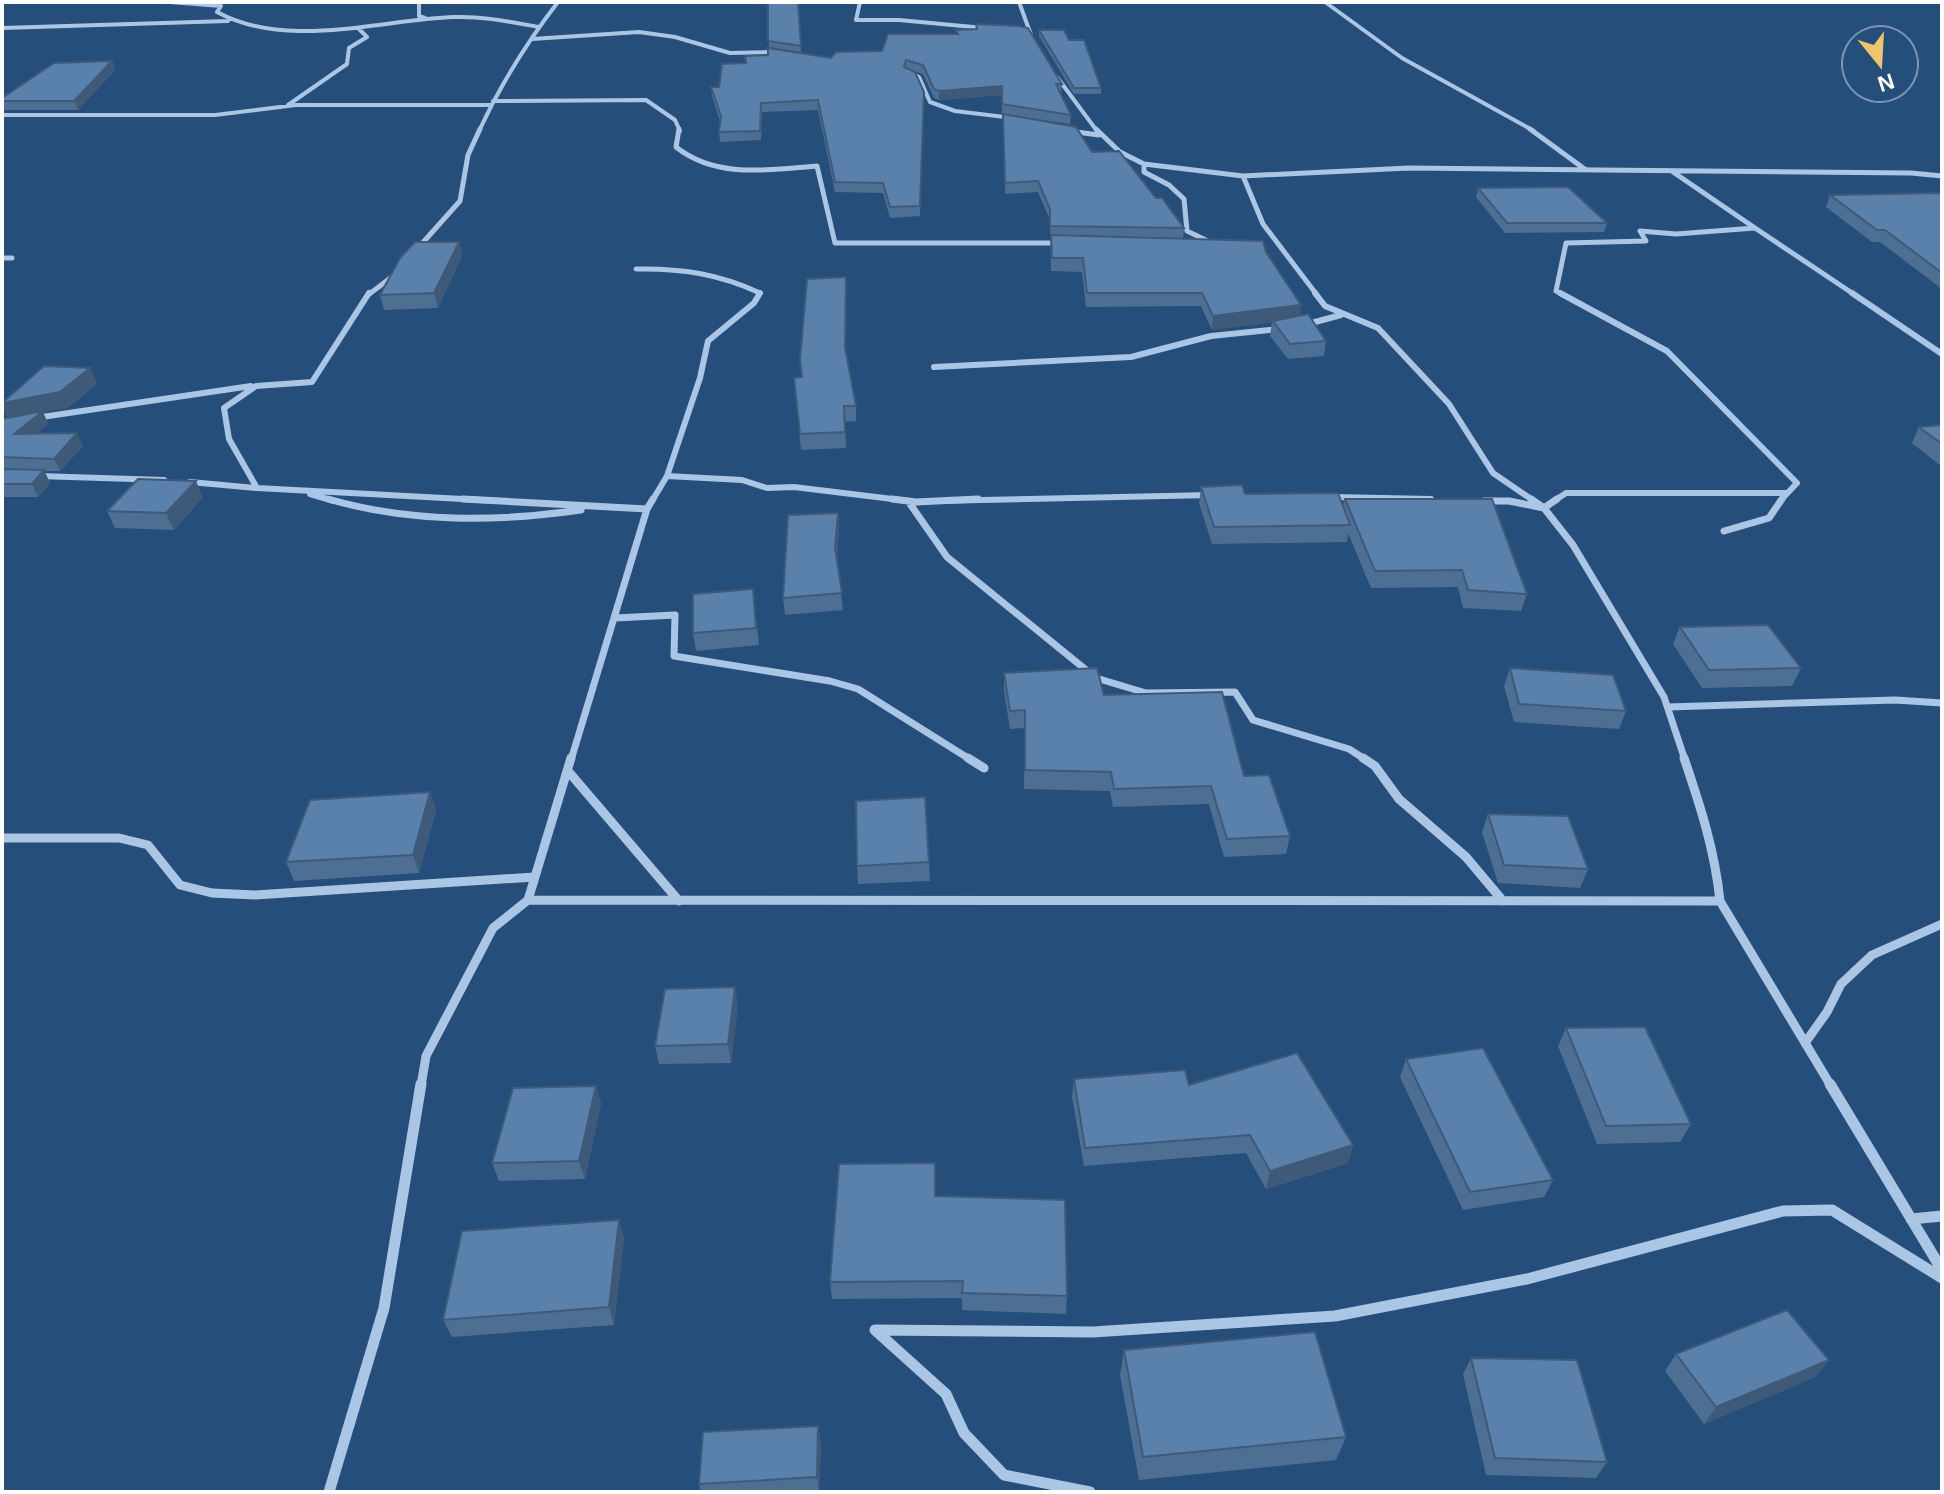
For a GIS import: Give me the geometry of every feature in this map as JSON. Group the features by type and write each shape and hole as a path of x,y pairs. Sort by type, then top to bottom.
{"street":[{"path":"170,2 221,6 217,12 232,21"},
{"path":"419,2 419,16 425,19"},
{"path":"409,258 460,201 468,155 492,103 558,2"},
{"path":"860,2 856,20 899,20 998,29"},
{"path":"1019,2 1031,36"},
{"path":"1325,2 1402,58 1535,132 1587,171"},
{"path":"2,28 232,21 278,28 358,28 425,19 483,17 539,27"},
{"path":"288,106 347,64 349,48 367,37 358,28"},
{"path":"532,39 639,32 675,37 730,53 781,53"},
{"path":"1053,72 1100,135 1120,152 1144,164 1243,176 1409,168 1911,173 1942,176"},
{"path":"909,73 919,77 930,102 955,111 1020,120"},
{"path":"2,115 215,115 288,106 646,100 675,120 680,131 676,147 683,155 695,160 739,170 817,166 835,243 1069,243"},
{"path":"1060,130 1100,135"},
{"path":"1144,164 1144,172 1183,197 1186,205 1182,220 1187,231 1217,245 1202,245"},
{"path":"1672,171 1942,354"},
{"path":"1243,176 1255,209 1279,247 1325,306 1378,328 1449,404 1493,473 1544,508 1573,545 1668,707 1706,824 1717,870 1720,901 1942,1270"},
{"path":"1724,531 1769,518 1797,483 1667,351 1556,291 1566,243 1646,241 1640,231 1676,234 1755,228"},
{"path":"1263,246 1279,247"},
{"path":"2,258 12,258"},
{"path":"329,1492 384,1308 426,1056 493,928 528,900 647,509 667,476 700,378 708,341 754,303 760,293 746,285 681,267 636,269"},
{"path":"31,418 256,386 312,382 366,297 399,269"},
{"path":"1299,326 1342,315"},
{"path":"934,367 1131,357 1211,336 1285,328"},
{"path":"256,386 224,408 222,419 257,488"},
{"path":"28,476 172,481"},
{"path":"667,476 742,480 767,488 794,487 908,501 1222,495"},
{"path":"186,482 647,509"},
{"path":"299,491 344,505 460,521 539,517 598,507"},
{"path":"1477,501 1509,501 1544,508 1566,493 1786,493"},
{"path":"1317,497 1445,500"},
{"path":"908,501 947,557 1096,678 1146,693 1235,692 1253,720 1349,749 1375,766 1399,799 1466,857 1503,901"},
{"path":"615,618 675,615 674,656 830,681 858,689 984,768"},
{"path":"1668,707 1880,701 1942,703"},
{"path":"568,771 679,901"},
{"path":"2,838 119,838 148,845 180,885 212,893 255,895 535,877"},
{"path":"528,900 1720,901"},
{"path":"1805,1043 1827,1012 1841,984 1872,955 1942,924"},
{"path":"1090,1492 1004,1475 964,1433 946,1394 875,1330 1093,1332 1335,1316 1527,1279 1783,1211 1832,1210 1942,1278"},
{"path":"1911,1219 1942,1216"}],"building":[{"path":"768,2 798,2 801,46 768,41"},
{"path":"976,24 1028,28 1062,84 1056,84 1071,115 1002,104 1002,86 939,91 934,89 923,65 906,60 904,67 915,72 924,92 920,206 890,207 883,183 835,182 818,100 761,103 760,131 719,132 721,116 711,87 719,87 722,64 746,63 745,56 768,55 768,48 831,58 836,52 882,51 888,34 958,34 956,30 977,29"},
{"path":"1039,30 1064,30 1069,40 1084,40 1101,88 1074,88"},
{"path":"112,61 74,101 2,101 2,98 54,63"},
{"path":"1003,114 1076,127 1092,152 1119,151 1156,198 1162,198 1184,228 1050,226 1050,209 1038,181 1005,183"},
{"path":"1568,187 1607,223 1507,223 1478,188"},
{"path":"1942,193 1942,273 1885,230 1877,230 1830,195"},
{"path":"1051,235 1263,241 1266,252 1301,305 1213,316 1202,293 1087,293 1083,258 1052,258"},
{"path":"415,242 459,242 434,293 380,295 400,258"},
{"path":"846,277 845,347 856,406 844,406 845,432 800,434 794,378 802,377 800,359 807,279"},
{"path":"1308,314 1326,341 1290,344 1273,321"},
{"path":"44,366 90,368 60,392 2,403"},
{"path":"43,411 14,434 77,433 54,459 2,457 2,419"},
{"path":"1942,425 1942,444 1919,427"},
{"path":"2,469 44,470 32,484 2,484"},
{"path":"138,479 196,481 166,513 107,511"},
{"path":"1242,485 1245,494 1338,493 1350,525 1214,527 1201,487"},
{"path":"1345,499 1492,499 1527,594 1468,590 1462,570 1375,571"},
{"path":"838,513 835,547 842,593 783,598 788,515"},
{"path":"753,589 756,628 693,633 693,594"},
{"path":"1768,625 1801,668 1709,670 1680,627"},
{"path":"1097,668 1104,695 1222,692 1244,776 1269,775 1290,836 1227,839 1211,786 1114,789 1111,772 1025,770 1025,710 1010,711 1004,673"},
{"path":"1510,668 1613,675 1626,711 1519,704"},
{"path":"430,792 413,855 286,862 310,800"},
{"path":"925,797 929,862 857,866 856,801"},
{"path":"1488,814 1568,816 1588,869 1504,865"},
{"path":"735,987 728,1044 655,1046 665,989"},
{"path":"1645,1027 1691,1124 1606,1126 1566,1028"},
{"path":"1483,1048 1553,1180 1470,1192 1406,1059"},
{"path":"1297,1053 1353,1145 1270,1171 1250,1135 1085,1148 1074,1079 1185,1070 1189,1085"},
{"path":"596,1086 579,1161 492,1163 513,1088"},
{"path":"935,1163 935,1196 1065,1200 1067,1296 962,1293 963,1281 830,1282 839,1164"},
{"path":"619,1220 609,1307 443,1320 462,1231"},
{"path":"1787,1310 1829,1360 1716,1407 1676,1354"},
{"path":"1315,1332 1346,1437 1143,1457 1124,1350"},
{"path":"1471,1358 1577,1360 1607,1462 1495,1458"},
{"path":"818,1426 817,1477 699,1484 703,1432"}]}
